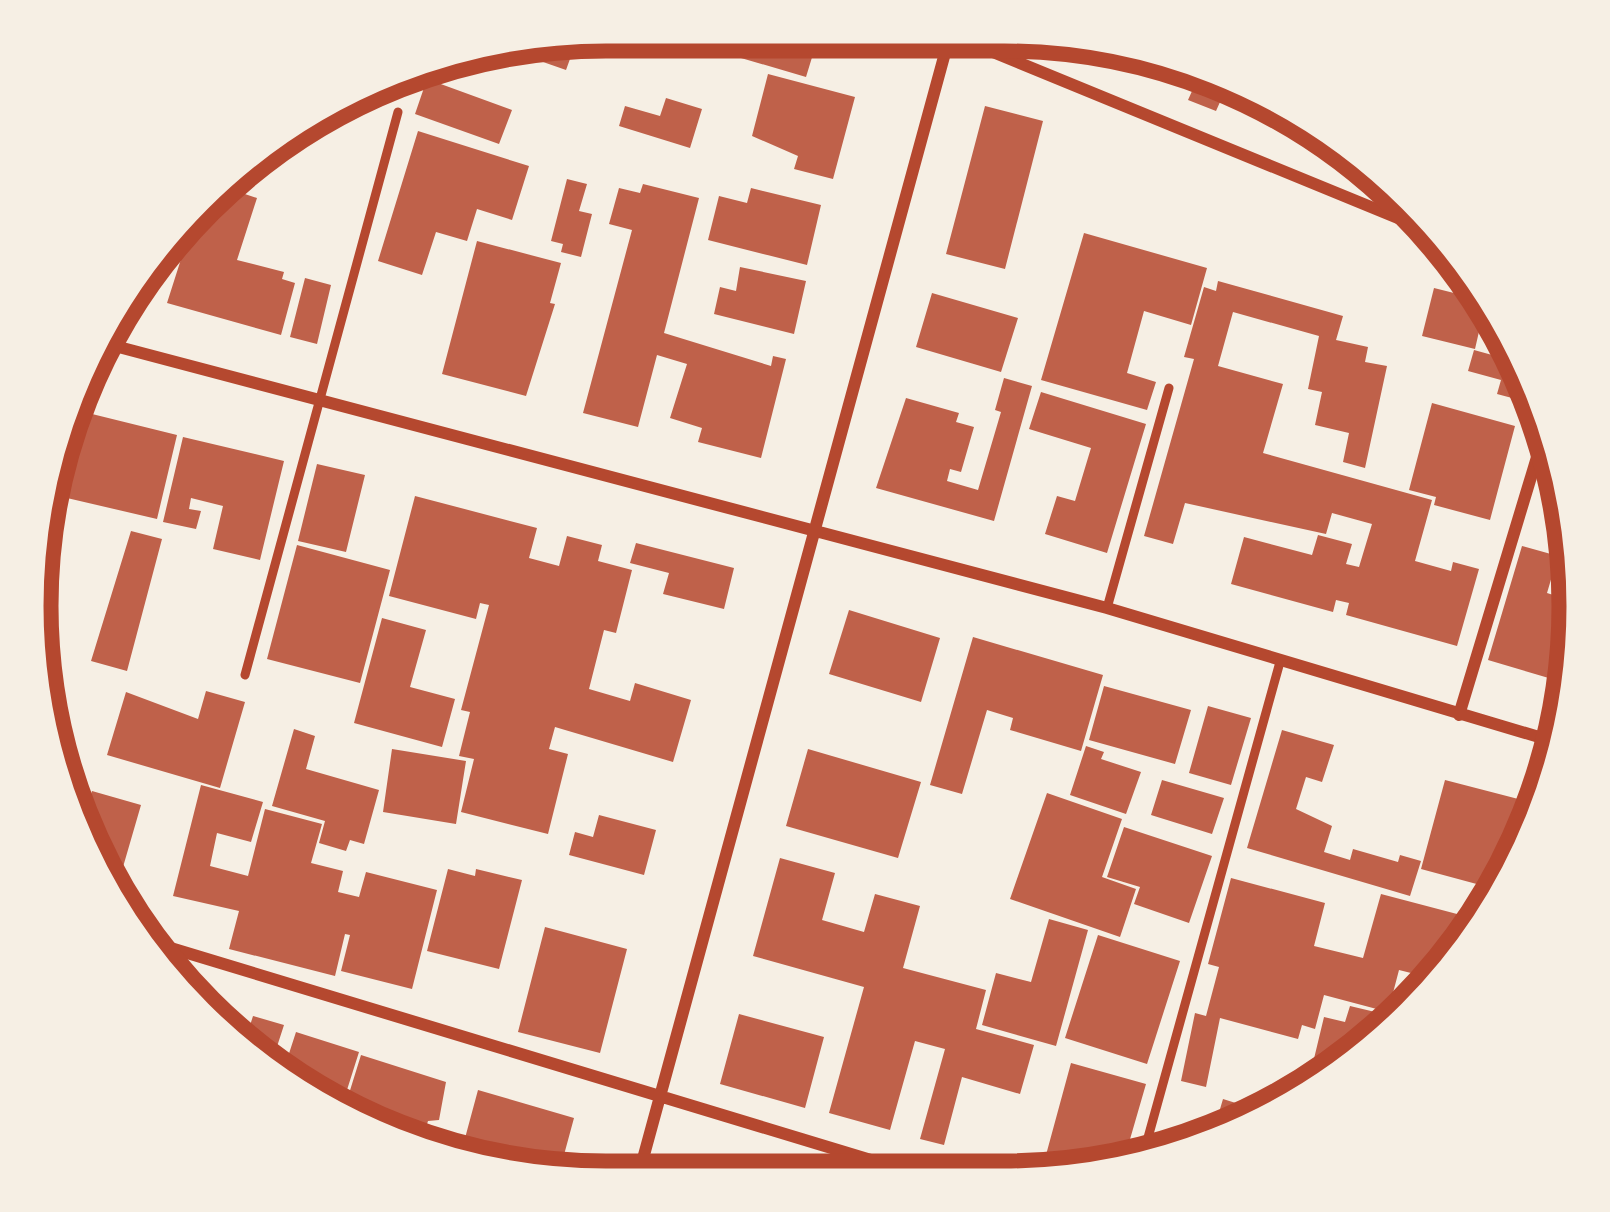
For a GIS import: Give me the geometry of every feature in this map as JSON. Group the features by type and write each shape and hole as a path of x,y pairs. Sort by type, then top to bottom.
{"street":[{"path":"642,1161 946,51"},
{"path":"991,51 1401,219"},
{"path":"116,346 318,396 812,534 1107,608 1543,738"},
{"path":"1459,715 1538,455"},
{"path":"169,947 873,1161"}],"lane":[{"path":"245,675 398,112"},
{"path":"1107,608 1169,388"},
{"path":"1147,1142 1280,662"}],"building":[{"path":"717,51 814,51 806,77"},
{"path":"573,52 566,70 528,57"},
{"path":"768,74 855,97 833,179 794,169 798,156 752,136"},
{"path":"429,80 512,110 499,144 415,114"},
{"path":"1195,85 1223,96 1216,111 1188,100"},
{"path":"666,98 702,109 690,148 619,126 625,106 660,116"},
{"path":"985,106 1043,121 1005,269 946,254"},
{"path":"418,131 529,166 512,220 477,209 467,241 436,232 422,275 378,261"},
{"path":"567,179 587,184 579,211 592,214 581,257 561,252 563,244 551,241"},
{"path":"643,184 699,198 664,333 771,366 773,356 786,359 761,458 698,442 702,428 670,418 687,364 657,355 638,427 583,413 632,230 609,224 619,188 640,193"},
{"path":"751,188 821,205 807,265 708,240 719,196 747,203"},
{"path":"237,191 257,198 237,260 284,272 282,279 295,283 281,335 167,303 182,256 177,254 189,240"},
{"path":"1084,233 1207,268 1191,325 1144,311 1127,373 1156,382 1147,410 1041,380"},
{"path":"477,241 561,263 550,303 555,304 526,396 442,374"},
{"path":"740,267 806,281 794,334 714,314 720,287 736,291"},
{"path":"305,278 331,285 317,344 290,337"},
{"path":"1218,281 1343,316 1336,340 1368,347 1365,362 1387,366 1365,468 1343,462 1349,433 1315,425 1322,392 1308,389 1319,336 1233,312 1218,366 1283,384 1263,453 1432,500 1415,561 1451,571 1453,562 1479,569 1457,646 1346,615 1349,603 1336,600 1333,612 1231,584 1244,537 1312,555 1318,535 1352,544 1346,564 1359,567 1372,524 1332,513 1326,534 1185,503 1173,544 1144,536 1194,359 1184,357 1204,287 1216,291"},
{"path":"1434,288 1463,295 1481,323 1475,349 1422,336"},
{"path":"932,293 1018,318 1001,372 916,347"},
{"path":"1474,350 1500,357 1519,400 1497,394 1501,380 1468,371"},
{"path":"1004,378 1032,386 994,521 876,488 906,398 959,413 956,422 974,427 961,472 950,469 947,481 978,490 1001,412 995,410"},
{"path":"1041,392 1146,424 1107,553 1045,534 1057,496 1075,501 1091,448 1029,429"},
{"path":"1432,403 1515,426 1490,520 1434,505 1436,497 1409,490"},
{"path":"88,413 177,435 157,519 67,498"},
{"path":"183,437 284,461 260,560 213,549 223,506 191,498 189,509 201,511 196,529 163,522"},
{"path":"317,464 365,475 346,552 298,541"},
{"path":"415,496 537,528 529,558 559,566 567,536 602,545 598,561 632,570 616,633 604,630 589,689 630,701 635,683 691,700 673,762 555,727 549,749 568,754 548,834 461,812 474,759 459,756 470,712 461,710 489,605 480,603 476,619 389,596"},
{"path":"131,531 162,539 127,671 91,661"},
{"path":"636,543 734,568 724,609 663,594 669,573 630,563"},
{"path":"297,545 390,570 360,683 267,659"},
{"path":"1522,546 1556,556 1547,593 1559,597 1554,679 1488,660"},
{"path":"849,610 940,638 921,702 829,674"},
{"path":"382,618 426,630 410,687 455,699 442,747 354,723"},
{"path":"973,637 1103,675 1081,751 1010,730 1013,718 987,710 962,794 930,785"},
{"path":"1104,686 1191,710 1175,764 1089,740"},
{"path":"206,691 245,702 220,788 107,755 126,692 198,719"},
{"path":"1208,706 1251,718 1231,785 1189,773"},
{"path":"294,729 315,736 306,769 379,790 364,844 350,840 346,851 319,843 325,821 272,806"},
{"path":"1282,730 1334,745 1322,782 1306,777 1296,809 1332,826 1324,852 1350,860 1353,849 1398,862 1400,855 1421,861 1410,896 1247,848"},
{"path":"1086,746 1104,752 1101,759 1141,772 1126,814 1070,795"},
{"path":"392,749 466,761 456,824 383,812"},
{"path":"808,749 921,782 898,858 786,826"},
{"path":"1162,780 1224,798 1212,834 1151,815"},
{"path":"1445,780 1524,800 1484,886 1421,869"},
{"path":"201,785 263,802 251,842 217,833 210,866 248,876 265,809 322,824 311,863 343,871 338,892 359,897 366,872 437,890 412,989 341,971 350,935 345,934 335,976 229,949 239,911 173,896"},
{"path":"92,791 141,805 121,875 108,851 88,804"},
{"path":"1047,793 1122,819 1102,877 1136,889 1120,937 1010,899"},
{"path":"599,815 656,830 644,875 569,855 575,832 593,837"},
{"path":"1124,827 1212,856 1189,923 1134,904 1140,887 1107,877"},
{"path":"780,858 835,873 822,920 864,932 875,894 920,906 903,968 986,990 976,1029 1034,1045 1020,1094 962,1077 944,1145 920,1139 945,1049 915,1041 890,1130 829,1113 864,987 753,956"},
{"path":"448,869 475,876 476,869 522,880 499,969 427,951"},
{"path":"1231,878 1325,903 1314,946 1363,958 1381,894 1464,916 1418,975 1399,970 1390,1004 1383,1011 1324,995 1315,1029 1302,1025 1298,1039 1220,1018 1206,1087 1181,1081 1195,1013 1206,1016 1219,967 1208,964"},
{"path":"1049,919 1088,930 1056,1046 982,1025 996,973 1031,982"},
{"path":"545,927 627,949 600,1053 518,1032"},
{"path":"1098,935 1180,961 1147,1064 1065,1038"},
{"path":"1350,1006 1380,1013 1312,1067 1324,1017 1345,1022"},
{"path":"739,1014 824,1037 805,1108 720,1084"},
{"path":"253,1016 284,1025 275,1051 249,1030"},
{"path":"296,1032 359,1052 345,1096 287,1059"},
{"path":"361,1055 446,1082 439,1120 428,1121 425,1131 348,1097"},
{"path":"1071,1063 1146,1084 1128,1146 1045,1159"},
{"path":"478,1090 574,1118 563,1159 464,1142"},
{"path":"1223,1099 1245,1106 1217,1118"}]}
